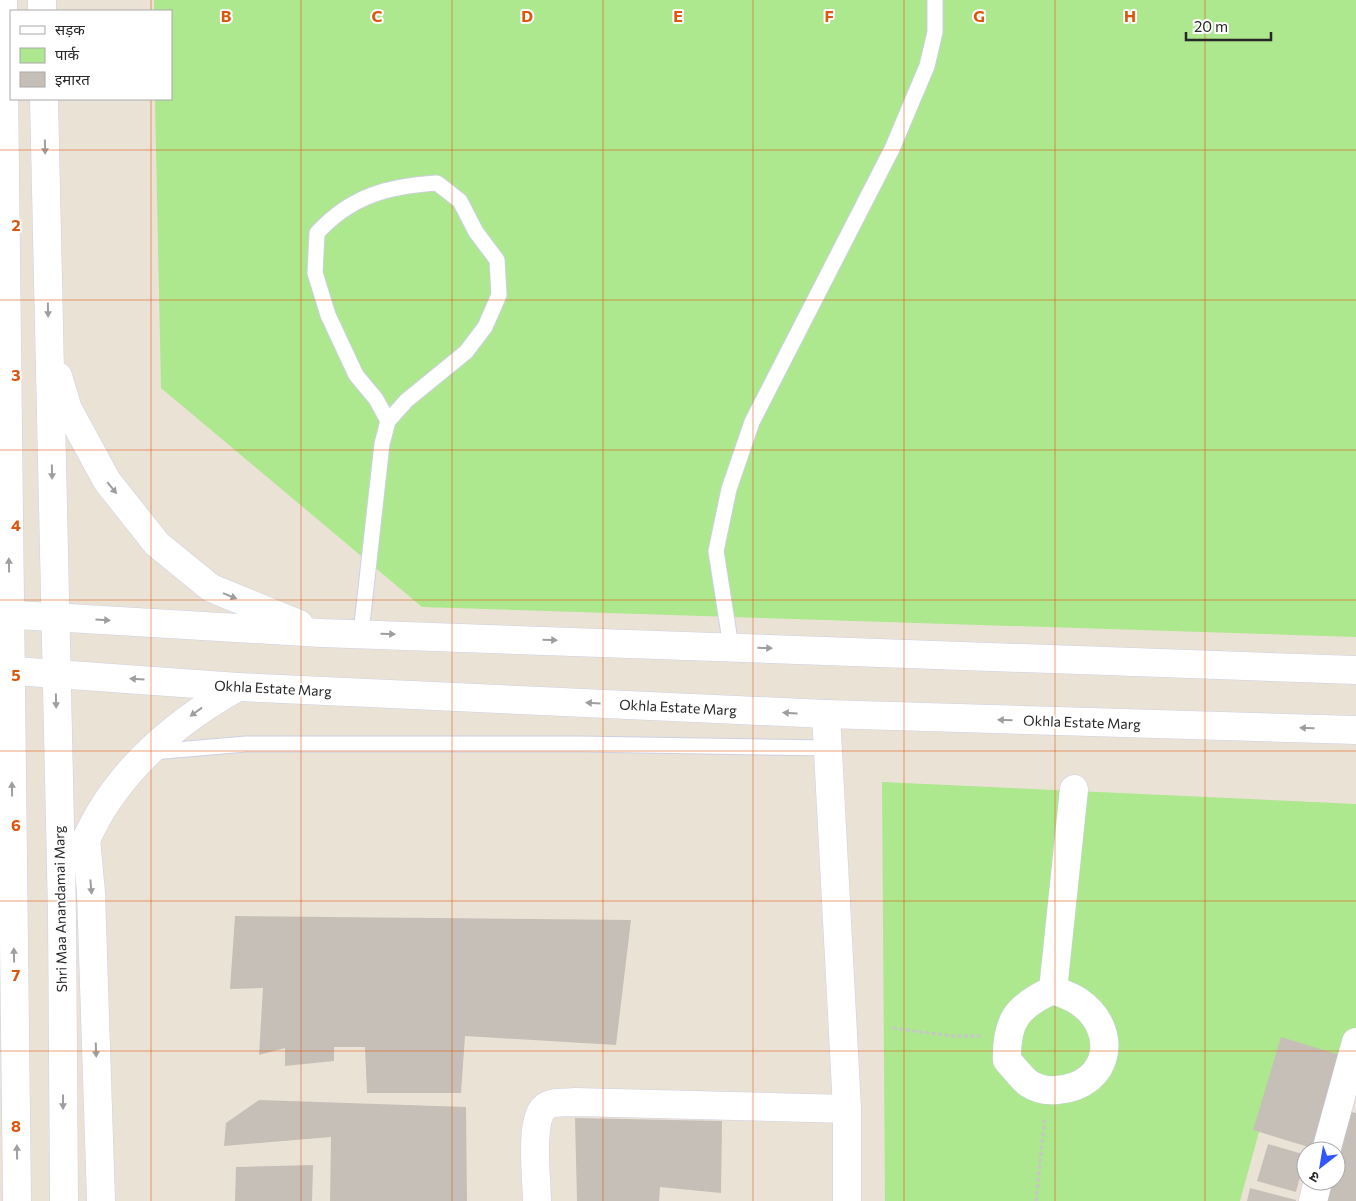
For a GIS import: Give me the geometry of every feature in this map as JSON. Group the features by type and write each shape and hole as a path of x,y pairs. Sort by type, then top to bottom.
{"main road":[{"path":"3,0 2,126 7,347 6,847 17,1201"},
{"name":"Shri Maa Anandamai Marg","path":"44,100 62,914 64,1201"},
{"path":"0,374 7,347"},
{"path":"49,348 68,410 107,481 157,544 211,588 322,633"},
{"path":"5,614 322,633 1356,670"},
{"name":"Okhla Estate Marg","path":"5,670 238,686 826,714 1356,730"},
{"path":"62,914 86,839 124,780 148,752 175,727 198,710 238,686"},
{"path":"826,714 847,1109 848,1201"},
{"path":"1053,990 1074,789"},
{"name":"Shri Maa Anandamai Marg","path":"86,839 91,892 100,1201"},
{"path":"1053,990 1077,1000 1094,1014 1105,1039 1104,1054 1092,1078 1081,1085 1048,1091 1029,1083 1007,1060 1007,1040 1012,1021 1021,1009 1053,990"},
{"path":"1329,1141 1356,1042"},
{"path":"537,1201 536,1120 544,1107 553,1104 585,1102 847,1109"}],"lane":[{"path":"731,647 716,551 729,489 752,422 895,141 927,66 935,32 935,0"},
{"path":"361,633 382,444 388,421 407,400 466,352 485,327 499,295 497,260 476,232 460,201 437,183 404,185 352,202 332,216 316,233 315,273 328,315 356,375 376,399 388,421"},
{"path":"148,752 246,744 579,744 827,748"}],"path":[{"path":"892,1028 952,1036 979,1036 1007,1040"},
{"path":"1036,1201 1048,1091"}],"green space":[{"path":"154,0 1356,0 1356,637 422,607 161,388 155,100 172,100 172,10 154,10"},
{"path":"882,782 1356,804 1356,1070 1281,1052 1240,1201 885,1201"}],"building":[{"path":"235,916 631,920 616,1045 465,1036 461,1093 367,1093 365,1047 334,1047 334,1061 285,1066 285,1048 259,1055 263,988 230,989"},
{"path":"1281,1037 1343,1056 1317,1141 1296,1141 1296,1143 1253,1130"},
{"path":"259,1100 466,1107 467,1201 330,1201 331,1137 224,1146 226,1123"},
{"path":"1348,1111 1356,1113 1356,1201 1323,1201 1326,1191 1346,1191 1346,1141 1339,1141"},
{"path":"575,1118 722,1121 721,1193 660,1187 659,1201 577,1201"},
{"path":"1268,1144 1296,1152 1296,1192 1257,1181"},
{"path":"313,1165 312,1201 235,1201 236,1167"},
{"path":"1250,1188 1296,1200 1296,1201 1247,1201"}]}
